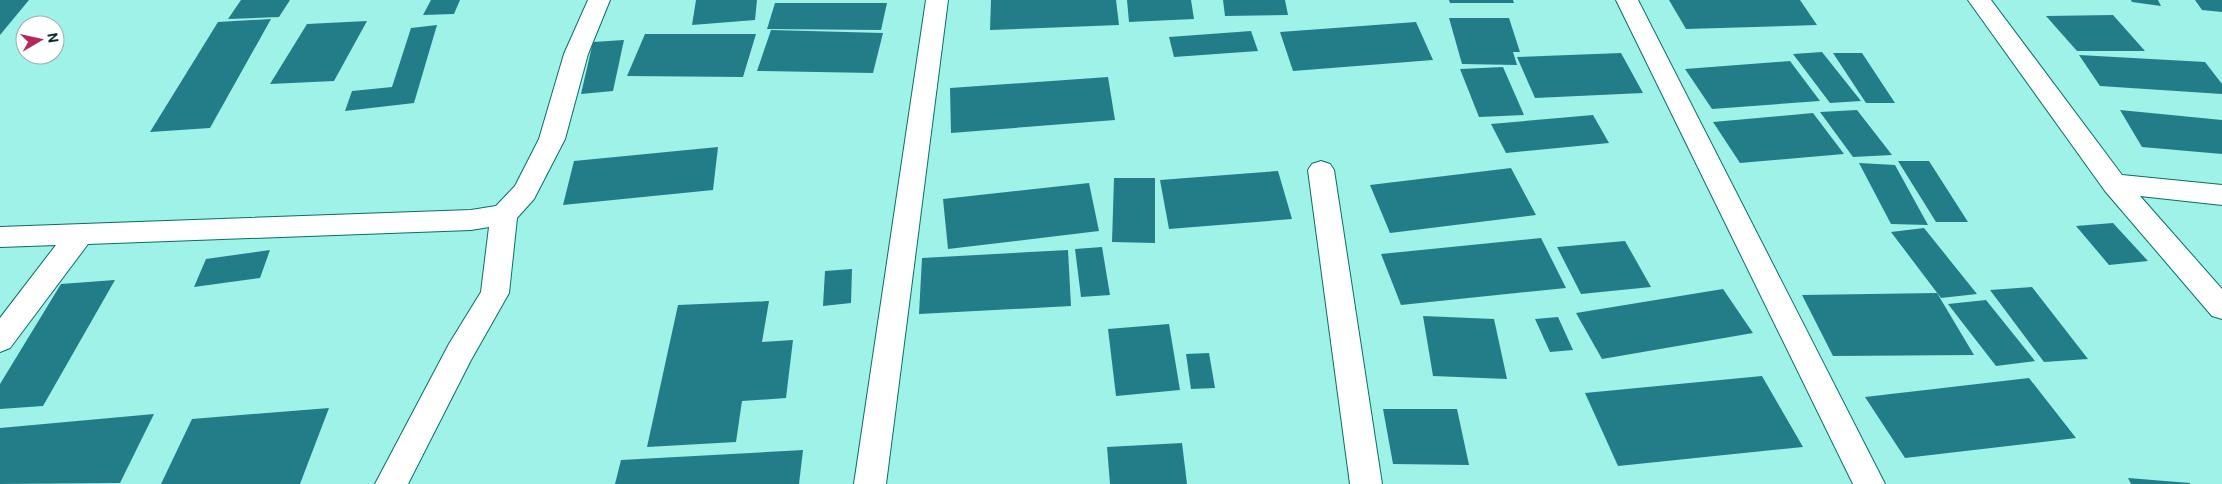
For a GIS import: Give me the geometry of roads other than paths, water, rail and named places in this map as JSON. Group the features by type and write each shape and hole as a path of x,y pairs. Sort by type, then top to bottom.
{"street":[{"path":"390,484 460,352 495,293 504,215 525,192 552,139 576,54 599,0"},
{"path":"870,484 938,0"},
{"path":"1626,0 1869,484"},
{"path":"1979,0 2114,184 2222,308"},
{"path":"1321,170 1366,484"},
{"path":"2114,184 2222,195"},
{"path":"0,237 471,220 504,215"},
{"path":"0,340 80,234"}]}
